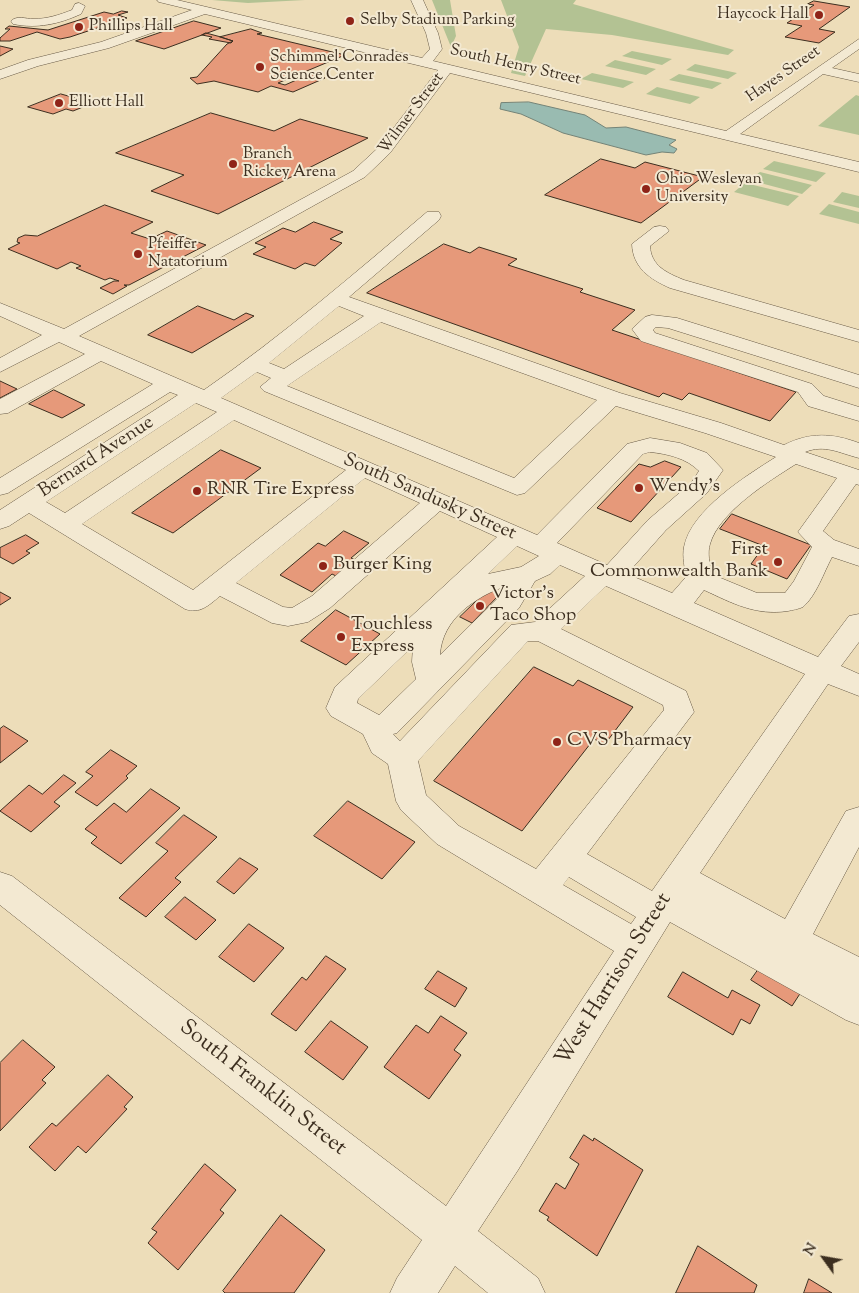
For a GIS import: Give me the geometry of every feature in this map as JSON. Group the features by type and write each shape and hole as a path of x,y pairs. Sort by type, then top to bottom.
{"street":[{"name":"South Henry Street","path":"163,0 187,6 204,5 425,63 859,167"},
{"path":"417,0 432,33 436,49 425,63"},
{"path":"0,75 33,63 105,44 204,5"},
{"path":"40,11 17,21 39,23 54,21 77,12 79,6"},
{"name":"Hayes Street","path":"729,135 859,43"},
{"name":"Wilmer Street","path":"6,363 61,336 359,174 375,163 447,68"},
{"path":"821,70 859,78"},
{"name":"Bernard Avenue","path":"0,521 255,364 336,299 433,216"},
{"path":"660,231 641,244 640,252 644,263 656,275 677,284 859,336"},
{"path":"336,299 612,398 713,428 855,477 810,532 825,546 859,558"},
{"name":"South Sandusky Street","path":"0,309 859,686"},
{"path":"380,314 271,387 517,488 612,398"},
{"path":"859,382 670,322 652,321 642,329 648,337 805,388 816,401 859,414"},
{"path":"0,408 101,353"},
{"path":"255,364 286,377"},
{"name":"Bernard Avenue","path":"0,488 170,384"},
{"path":"65,524 232,411"},
{"path":"676,606 699,579 696,543 714,516 765,472 807,441 829,440 859,451"},
{"path":"402,758 531,632 607,576 657,525 699,488 711,470 700,458 672,448 650,445 635,449 585,498 549,550 541,568 525,575 504,577 474,590 454,605 432,630 425,658 431,682"},
{"path":"218,584 284,618 301,616 321,602 428,497 455,462"},
{"path":"29,502 194,603 363,468"},
{"path":"514,535 345,694 340,708 375,727 383,745 402,758 412,801 448,835 637,946"},
{"path":"699,579 717,584 733,594 759,605 775,606 793,602 825,546"},
{"path":"375,727 387,725 510,602 525,575"},
{"name":"West Harrison Street","path":"412,1293 504,1156 666,897 798,703 859,623"},
{"path":"531,632 676,699 679,712 540,889"},
{"path":"792,940 857,820 859,820"},
{"path":"564,858 666,897 792,940 859,975"},
{"name":"South Franklin Street","path":"0,886 85,950 523,1293"},
{"path":"666,897 859,1008"}],"green space":[{"path":"212,0 305,0 248,3"},
{"path":"432,0 450,0 456,36 451,47"},
{"path":"501,0 576,0 573,4 734,50 728,55 612,35 546,29 525,76 511,73 519,47"},
{"path":"632,51 672,59 662,65 622,56"},
{"path":"615,60 656,69 646,75 605,66"},
{"path":"695,64 737,73 728,79 686,70"},
{"path":"592,73 634,82 623,88 581,79"},
{"path":"679,74 722,83 712,89 669,80"},
{"path":"657,87 700,97 690,104 646,94"},
{"path":"856,95 859,96 859,135 818,126"},
{"path":"774,161 826,173 816,182 763,169"},
{"path":"760,172 812,185 802,194 749,180"},
{"path":"745,183 799,196 788,206 734,192"},
{"path":"842,192 859,196 859,208 833,202"},
{"path":"829,204 859,212 859,224 819,214"}],"water":[{"path":"529,102 585,115 606,128 626,127 676,140 669,145 677,149 674,153 662,152 646,155 563,133 521,114 500,109 501,103"}],"building":[{"name":"Haycock Hall","path":"814,1 850,7 819,29 835,32 819,43 785,37 802,26 787,23 814,5 808,4"},
{"name":"Phillips Hall","path":"122,11 128,12 118,15 127,18 70,37 60,39 37,32 10,41 0,41 0,38 10,29 5,29 9,26 48,30 104,12 113,14"},
{"path":"194,21 221,28 164,49 136,41"},
{"name":"Schimmel Conrades Science Center","path":"251,29 262,33 257,34 345,55 278,83 285,85 310,74 325,78 293,92 271,86 258,92 214,81 197,84 190,78 197,77 227,44 233,41 220,37"},
{"path":"206,33 233,41 231,43 209,39 212,37 202,35"},
{"path":"0,46 13,49 0,56"},
{"name":"Elliott Hall","path":"61,94 86,101 76,105 83,107 73,111 66,109 53,114 28,107"},
{"name":"Branch Rickey Arena","path":"211,113 274,131 300,119 368,138 218,214 151,191 184,175 116,153"},
{"path":"601,159 635,168 645,162 703,177 641,223 545,195"},
{"path":"105,205 153,222 131,233 150,239 167,231 206,245 129,285 124,285 127,286 113,294 100,288 114,281 119,281 110,278 105,280 76,268 81,266 71,262 57,269 8,249 20,243 17,242 18,238 25,235 37,236"},
{"path":"314,222 343,232 330,239 342,243 315,266 305,263 295,269 253,254 266,247 255,243 283,228 295,232"},
{"path":"444,244 470,253 479,247 517,259 508,265 583,289 580,292 635,310 612,330 796,392 770,421 689,393 682,400 663,393 659,397 367,293"},
{"path":"198,306 234,320 246,313 254,316 192,353 148,335"},
{"path":"0,381 17,389 0,398"},
{"path":"54,390 85,405 62,418 29,404"},
{"name":"RNR Tire Express","path":"221,450 261,468 173,533 132,513"},
{"name":"Wendy's","path":"665,461 681,467 631,522 597,508 639,464 650,467"},
{"path":"732,514 811,545 787,579 751,564 764,546 720,529"},
{"path":"344,531 369,543 351,558 355,560 336,576 332,574 312,592 280,575 318,543 325,546"},
{"path":"26,535 39,543 26,551 30,553 13,564 0,557 0,548"},
{"name":"Victor's Taco Shop","path":"489,589 500,594 472,623 460,617"},
{"path":"0,592 11,598 0,605"},
{"name":"Touchless Express","path":"336,610 380,634 346,665 301,641"},
{"path":"534,667 573,686 578,680 633,707 605,744 594,739 522,831 434,781"},
{"path":"4,726 28,741 0,763 0,729"},
{"path":"111,750 137,766 126,776 128,778 97,806 75,792 93,776 86,772"},
{"path":"64,775 76,783 54,802 60,806 31,832 0,811 29,785 42,794"},
{"path":"151,789 180,808 121,864 91,843 97,837 85,829 114,803 126,812"},
{"path":"348,801 415,842 382,879 314,836"},
{"path":"184,815 217,837 175,878 181,882 146,917 119,898 168,851 156,843"},
{"path":"240,858 258,869 234,894 217,882"},
{"path":"185,897 216,920 196,940 165,917"},
{"path":"249,924 284,948 254,982 219,957"},
{"path":"326,956 346,969 296,1031 271,1014 302,977 306,980"},
{"path":"763,963 803,989 792,1006 751,980"},
{"path":"438,971 467,988 455,1007 425,989"},
{"path":"683,972 728,998 732,990 760,1005 750,1024 741,1019 733,1035 668,997"},
{"path":"441,1016 467,1033 454,1050 461,1055 429,1099 384,1067 416,1025 428,1033"},
{"path":"331,1021 368,1047 343,1080 305,1052"},
{"path":"23,1040 55,1067 42,1080 46,1083 0,1131 0,1063"},
{"path":"108,1075 133,1097 124,1107 127,1109 86,1153 78,1146 55,1171 29,1147 52,1123 56,1126"},
{"path":"584,1135 593,1141 594,1138 643,1170 597,1256 547,1220 549,1217 539,1211 556,1183 565,1189 579,1164 570,1158"},
{"path":"205,1164 236,1190 220,1210 224,1213 178,1270 148,1243 157,1232 152,1229"},
{"path":"281,1215 325,1250 294,1293 225,1293 223,1291"},
{"path":"698,1246 757,1285 754,1293 676,1293"},
{"path":"809,1279 832,1293 804,1293"}],"place":[{"name":"Haycock Hall","path":"819,15"},
{"name":"Selby Stadium Parking","path":"350,21"},
{"name":"Phillips Hall","path":"79,27"},
{"name":"Schimmel Conrades Science Center","path":"260,67"},
{"name":"Elliott Hall","path":"59,103"},
{"name":"Branch Rickey Arena","path":"233,164"},
{"name":"Ohio Wesleyan University","path":"646,189"},
{"name":"Pfeiffer Natatorium","path":"138,254"},
{"name":"Wendy's","path":"639,488"},
{"name":"RNR Tire Express","path":"197,491"},
{"name":"First Commonwealth Bank","path":"778,562"},
{"name":"Burger King","path":"323,566"},
{"name":"Victor's Taco Shop","path":"480,606"},
{"name":"Touchless Express","path":"341,637"},
{"name":"CVS Pharmacy","path":"557,742"}]}
